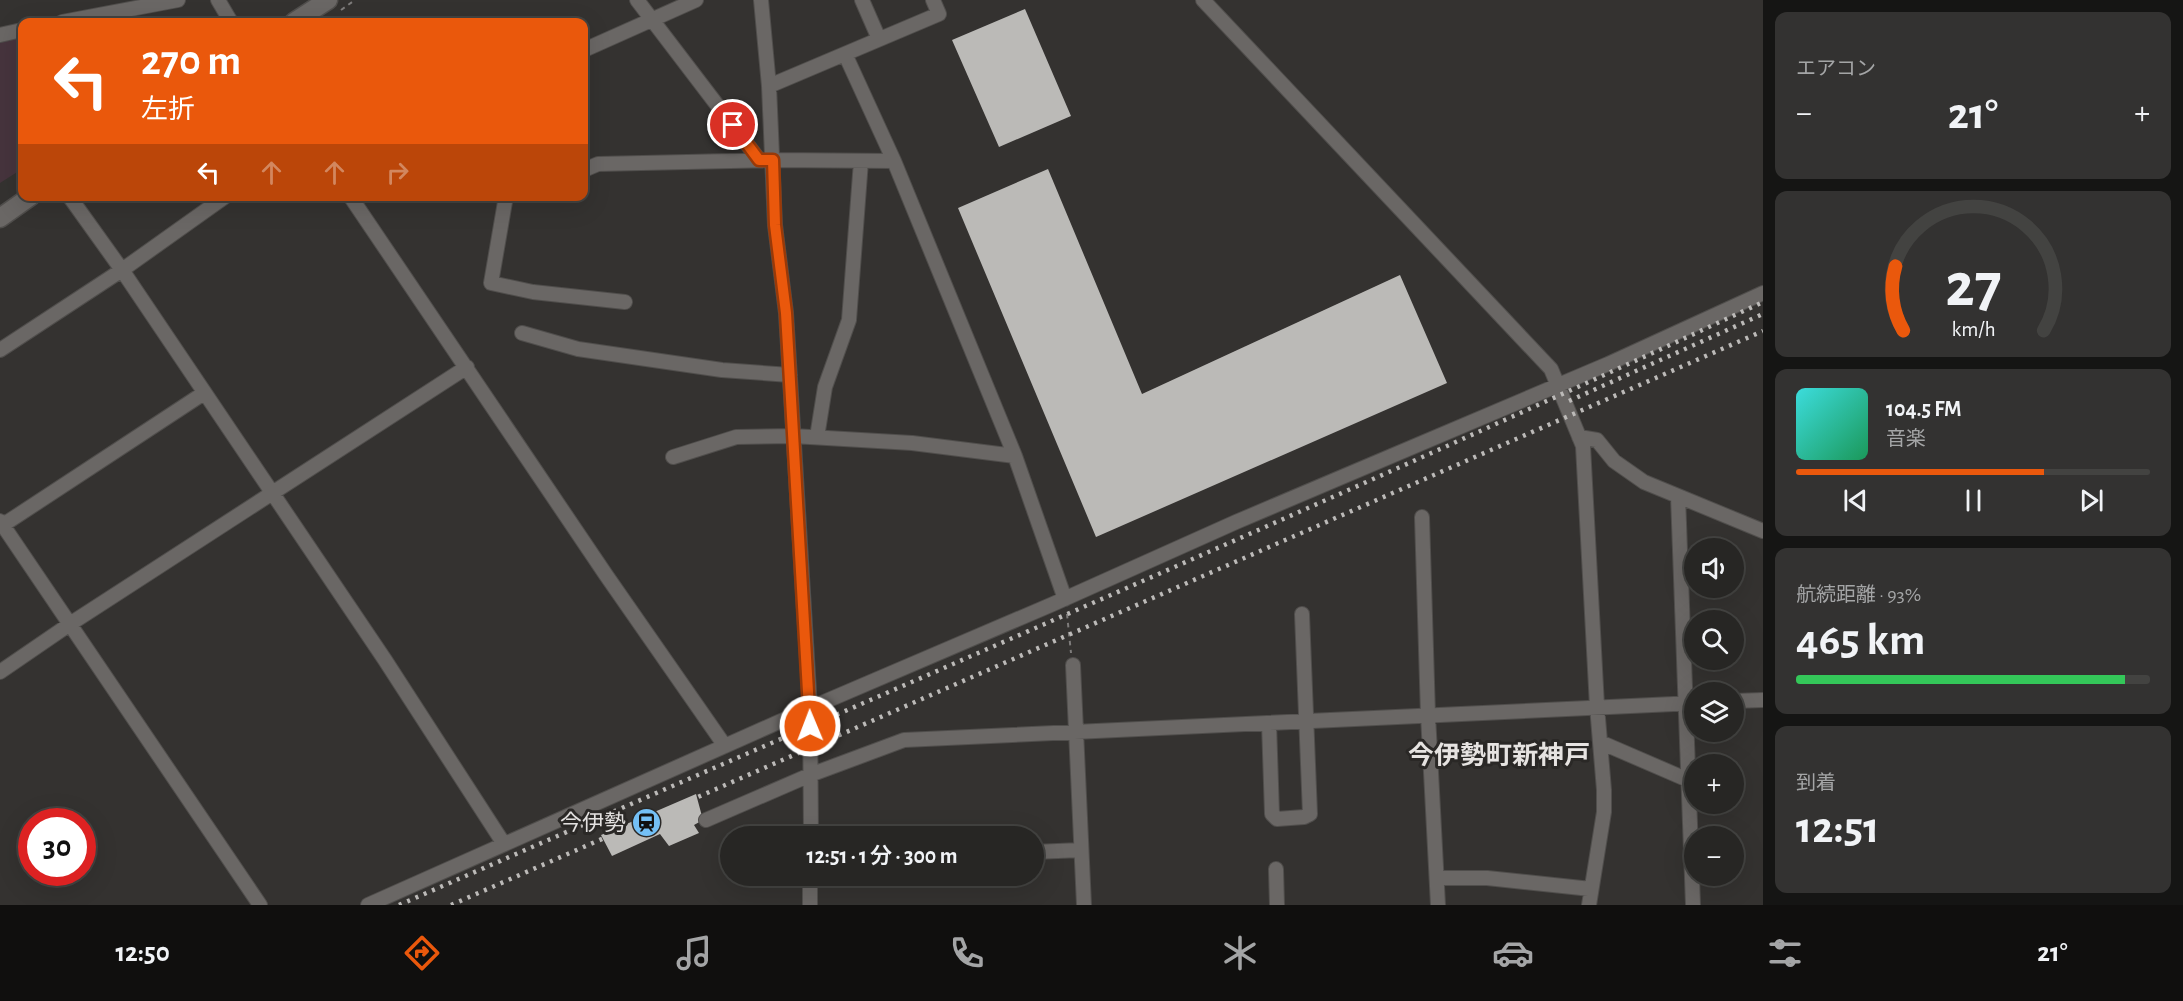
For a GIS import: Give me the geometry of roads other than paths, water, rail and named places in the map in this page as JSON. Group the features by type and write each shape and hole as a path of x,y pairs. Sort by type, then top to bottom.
{"main road":[{"path":"300,18 328,0"},
{"path":"0,218 24,201"}],"street":[{"path":"83,18 178,0"},
{"path":"218,0 229,18"},
{"path":"637,0 766,160"},
{"path":"588,48 696,0"},
{"path":"761,0 769,86 766,160 786,313 794,436 810,708 811,826"},
{"path":"862,0 879,39"},
{"path":"769,86 939,14 933,0"},
{"path":"1203,0 1551,369 1583,447 1597,706 1604,790 1604,812 1589,905"},
{"path":"0,34 18,31"},
{"path":"845,54 894,161 1015,456 1065,599"},
{"path":"588,168 598,164 766,160 894,161"},
{"path":"817,437 825,387 849,320 861,161"},
{"path":"73,201 122,270 385,660 504,844"},
{"path":"0,350 122,270 219,201"},
{"path":"353,201 599,565 725,746"},
{"path":"505,201 491,283 533,292 625,302"},
{"path":"368,905 810,708 1065,599 1236,522 1558,386 1763,293"},
{"path":"522,333 578,349 722,370 790,375"},
{"path":"0,672 70,624 466,367"},
{"path":"204,393 1,523 260,905"},
{"path":"673,457 736,436 794,436 912,443 1015,456"},
{"path":"1579,437 1597,440 1614,461 1644,482 1763,531"},
{"path":"1678,496 1689,682"},
{"path":"1422,517 1428,715 1438,905"},
{"path":"1269,723 1272,814 1277,819 1304,817 1310,814 1302,614"},
{"path":"1072,665 1083,905"},
{"path":"1744,701 1763,700"},
{"path":"706,820 810,776 904,740 1684,703"},
{"path":"1600,742 1684,778"},
{"path":"1689,814 1693,905"},
{"path":"1044,852 1081,850"},
{"path":"1276,869 1277,905"},
{"path":"1437,878 1487,878 1591,889"},
{"path":"810,886 810,905"}],"railway":[{"path":"399,905 1253,532 1763,302"},
{"path":"1569,401 1763,314"},
{"path":"451,905 1763,331"}],"place":[{"name":"今伊勢","path":"647,823"}],"district":[{"name":"今伊勢町新神戸","path":"1499,756"}]}
